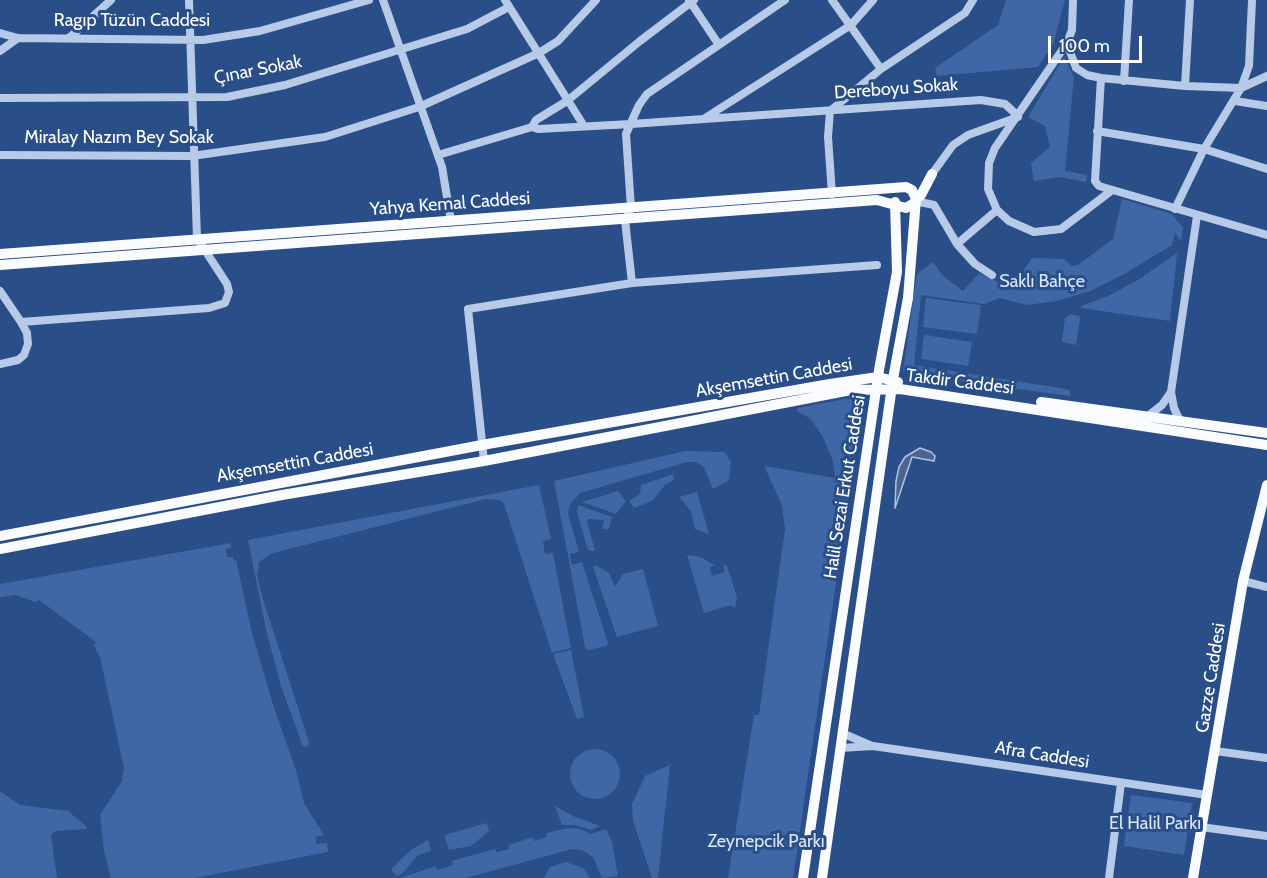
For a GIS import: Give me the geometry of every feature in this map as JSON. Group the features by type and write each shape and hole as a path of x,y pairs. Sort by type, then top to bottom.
{"main road":[{"path":"904,187 916,184 932,174"},
{"path":"897,204 906,208 915,201 921,195 932,174"},
{"name":"Yahya Kemal Caddesi","path":"0,254 904,187"},
{"path":"893,379 908,298 915,201 912,189 904,187"},
{"name":"Halil Sezai Erkut Caddesi","path":"893,379 878,377 897,272 895,194 904,187"},
{"name":"Yahya Kemal Caddesi","path":"0,265 874,200 897,204"},
{"name":"Akşemsettin Caddesi","path":"0,536 482,445 878,377 876,389 814,396 484,461 282,495 0,549"},
{"name":"Takdir Caddesi","path":"1267,433 901,383 893,379 891,391 900,389 1019,406 1267,445"},
{"name":"Halil Sezai Erkut Caddesi","path":"803,878 876,389 891,391 822,878"},
{"name":"Gazze Caddesi","path":"1192,878 1243,581 1267,485"},
{"path":"824,730 834,728 842,733"},
{"path":"822,743 830,750 840,748"}],"street":[{"path":"69,38 111,0"},
{"path":"21,322 225,303 229,292 197,238 192,156 189,0"},
{"name":"Ragıp Tüzün Caddesi","path":"0,33 18,38 189,41 260,31 369,0"},
{"path":"383,0 419,107 438,155 451,221"},
{"name":"Miralay Nazım Bey Sokak","path":"0,155 192,156 325,137 419,107 539,53 558,41 596,0"},
{"path":"632,283 625,220 631,208 626,134 639,105 647,94 785,0"},
{"path":"832,0 881,69"},
{"path":"703,119 851,26 873,0"},
{"path":"832,194 828,137 831,111 881,69 965,13 973,0"},
{"path":"1073,0 1072,30 1067,43 995,148 989,163 988,189 997,210 1021,228 1034,232 1049,232 1073,222 1112,191"},
{"path":"1124,81 1129,0"},
{"path":"1185,86 1190,0"},
{"path":"1175,208 1204,150 1235,102 1241,88 1249,66 1252,0"},
{"path":"438,155 532,127 536,120 567,101 639,40 691,1 719,45"},
{"path":"507,4 584,126"},
{"name":"Çınar Sokak","path":"0,98 227,97 285,86 467,29 507,4"},
{"path":"0,51 18,38"},
{"path":"1067,43 1076,68 1087,75 1101,78 1185,86 1241,88 1267,76"},
{"path":"1101,78 1095,181 1099,186 1267,235"},
{"name":"Dereboyu Sokak","path":"532,127 538,129 631,124 981,100 1005,104 1018,116"},
{"path":"1235,102 1267,106"},
{"path":"932,174 953,145 968,135 1018,116"},
{"path":"1097,131 1204,150 1267,169"},
{"path":"915,201 934,205 957,244 975,264 992,275"},
{"path":"957,244 997,210"},
{"path":"1180,421 1174,408 1172,392 1197,216"},
{"path":"484,461 468,309 632,283 876,265"},
{"path":"0,291 27,333 28,344 24,355 18,360 0,364"},
{"path":"1148,416 1162,405 1172,392"},
{"path":"1243,581 1267,587"},
{"name":"Afra Caddesi","path":"842,733 873,746"},
{"name":"Afra Caddesi","path":"840,748 873,746 1207,795"},
{"path":"1215,751 1267,758"},
{"path":"1109,878 1121,783"},
{"path":"1201,827 1267,836"}],"green space":[{"path":"1006,0 1065,0 1053,44 1038,67 937,76 935,68 998,25"},
{"path":"1064,57 1074,77 1065,171 1087,175 1086,182 1060,177 1034,181 1031,163 1050,147 1045,126 1028,117"},
{"name":"Saklı Bahçe","path":"1122,199 1172,214 1183,228 1181,241 1175,233 1172,245 1124,274 1090,291 1057,301 1027,305 1000,298 984,304 921,295 914,365 1066,389 1070,391 1070,396 914,375 903,371 917,274 933,262 943,276 963,291 979,273 1000,283 1015,283 1032,258 1064,259 1071,266 1078,265 1113,239"},
{"path":"1177,253 1170,321 1081,308 1138,280"},
{"path":"926,298 981,305 977,334 923,327"},
{"path":"1071,314 1079,316 1080,319 1076,345 1062,342 1065,318"},
{"path":"924,335 972,342 968,366 921,359"},
{"name":"Zeynepcik Parkı","path":"851,398 859,402 861,411 793,878 728,878 754,715 759,715 785,529 782,505 764,466 835,478 833,461 823,437 811,419 797,411 797,408"},
{"path":"685,451 725,452 731,462 729,480 713,489 704,467 696,462 687,462 580,493 570,504 568,513 579,552 570,554 572,565 582,562 608,643 606,646 588,650 585,647 554,481"},
{"path":"673,474 674,480 665,485 652,501 634,508 629,501 640,494 641,485"},
{"path":"539,485 551,539 543,541 545,554 553,553 571,648 552,653 504,504 500,500 486,499 273,553 259,562 257,575 262,596 309,742 308,746 303,747 281,686 266,630 248,540"},
{"path":"618,491 626,501 616,514 582,502"},
{"path":"697,492 709,534 695,529 691,511 679,497"},
{"path":"578,505 612,517 609,529 602,529 604,520 588,519 595,550 593,551 588,550 577,512"},
{"path":"231,543 231,548 226,549 227,557 233,557 234,561 236,560 252,633 274,708 296,770 304,803 324,835 315,837 317,844 327,843 328,852 195,878 111,878 104,851 100,815 122,781 124,768 100,657 94,646 96,642 39,600 35,602 16,595 0,597 0,584"},
{"path":"687,555 701,557 714,565 710,568 712,576 725,572 723,564 727,566 737,597 735,608 731,605 704,613"},
{"path":"595,565 609,573 615,587 623,574 643,569 658,626 617,637 593,567"},
{"path":"571,650 584,717 577,719 553,654"},
{"path":"590,749 600,749 613,756 620,769 620,779 613,792 600,799 590,799 581,795 574,788 570,779 570,769 574,760 581,753"},
{"path":"670,765 658,878 652,878 633,821 632,804 645,776"},
{"path":"0,791 20,805 68,811 86,826 87,829 56,831 51,835 57,878 0,878"},
{"name":"El Halil Parkı","path":"1131,795 1192,803 1184,855 1124,846"},
{"path":"555,806 573,816 600,826 591,830 575,825 562,825"},
{"path":"487,823 489,831 471,846 449,850 444,835"},
{"path":"568,828 581,829 591,834 606,829 612,842 618,876 602,878 593,857 582,850 572,849 466,878 400,878 436,866 437,870 453,865 452,861 495,849 497,852 509,849 509,845 533,837 534,841 547,837 546,833"},
{"path":"428,840 431,851 418,855 402,874 397,876 391,869 411,850"},
{"path":"566,862 583,868 590,878 544,878 550,867"}],"shaded area":[{"path":"920,448 931,452 935,456 934,461 912,457 895,508 899,467 905,457"}]}
